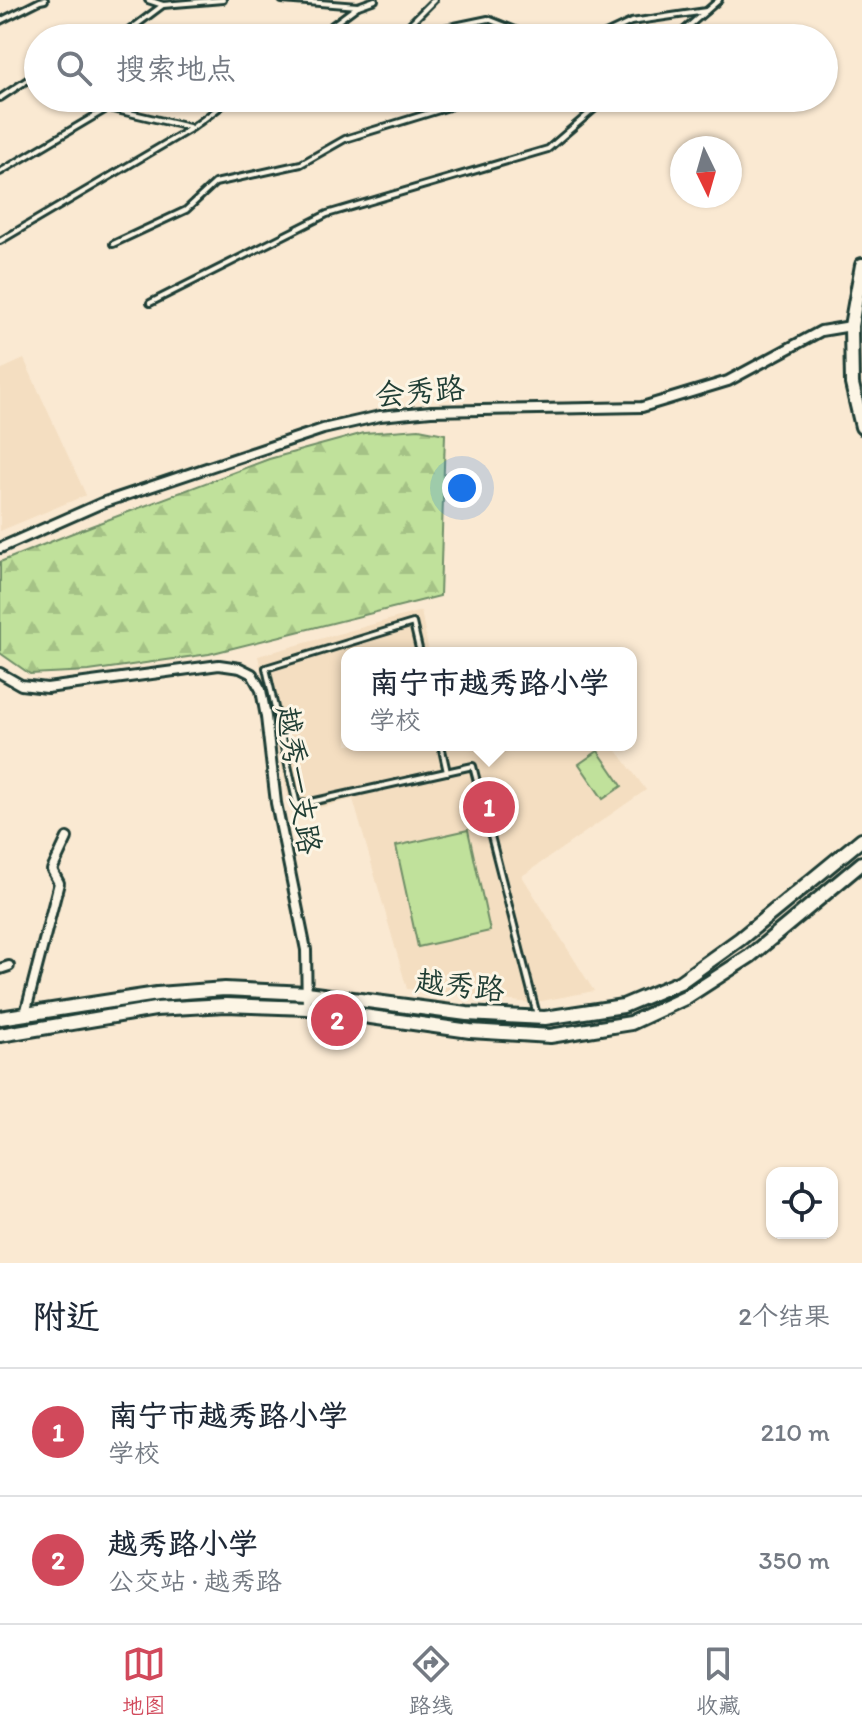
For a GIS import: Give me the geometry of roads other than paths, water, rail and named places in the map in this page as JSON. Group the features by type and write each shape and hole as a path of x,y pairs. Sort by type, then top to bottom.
{"main road":[{"path":"862,265 851,326 852,384 862,427"},
{"name":"越秀路","path":"0,1018 157,994 225,989 307,993 467,1014 545,1018 623,1006 680,982 740,939 862,839"},
{"name":"越秀路","path":"0,1035 155,1009 226,1005 307,1008 470,1031 550,1036 631,1023 685,998 750,956 862,863"}],"street":[{"name":"会秀路","path":"0,548 102,503 323,429 380,416 431,411 642,407 728,381 821,331 851,326"},
{"name":"越秀一支路","path":"0,673 21,685 47,688 219,665 240,668 252,674 261,690 276,803 306,950 307,1008"},
{"path":"25,1014 59,883 52,870 67,838"}],"lane":[{"path":"0,21 45,0"},
{"path":"148,0 163,5 223,0"},
{"path":"282,0 358,6"},
{"path":"334,24 358,6 375,0"},
{"path":"410,24 434,0"},
{"path":"691,24 719,0"},
{"path":"138,24 163,5"},
{"path":"627,24 706,11"},
{"path":"464,24 488,19 500,24"},
{"path":"0,98 24,82"},
{"path":"0,172 101,112"},
{"path":"125,112 192,128"},
{"path":"0,241 192,128 213,112"},
{"path":"113,244 186,210 215,183 301,164 345,139 433,112"},
{"path":"150,303 327,214 548,149 591,112"},
{"path":"419,647 413,623 266,668 297,805 473,766 537,1017"},
{"path":"442,751 447,772"}],"place":[{"name":"南宁市越秀路小学","path":"489,807"},
{"name":"越秀路小学","path":"337,1020"}]}
